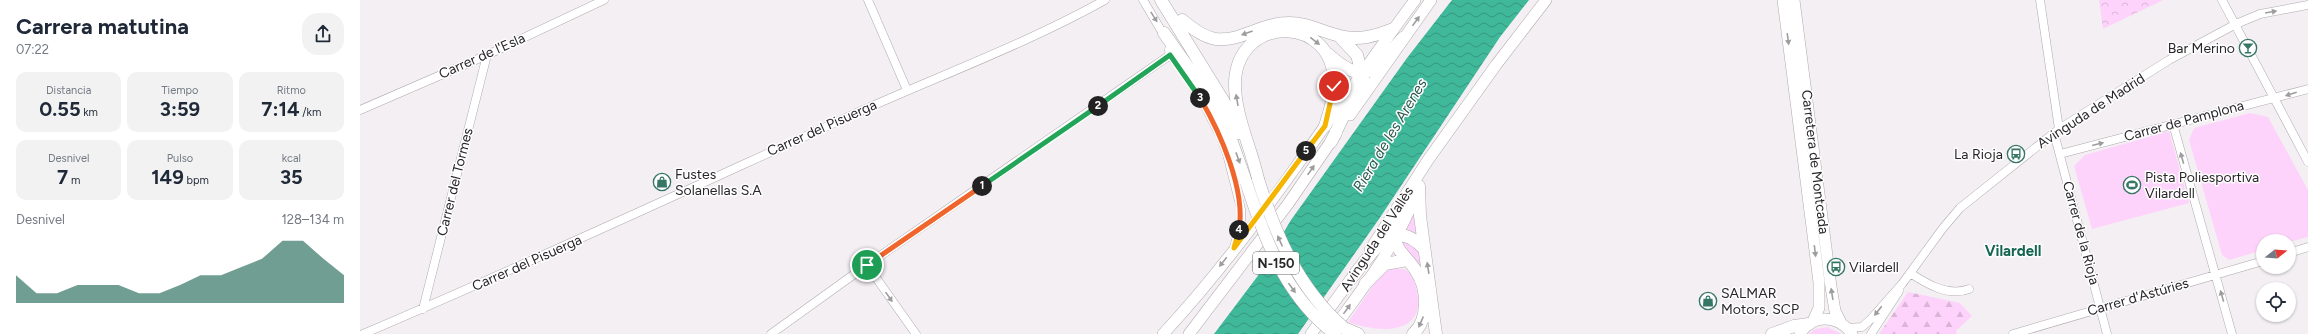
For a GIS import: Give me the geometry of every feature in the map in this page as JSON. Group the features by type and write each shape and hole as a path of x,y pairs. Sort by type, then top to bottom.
{"main road":[{"name":"N-150","path":"1152,0 1201,77 1228,132 1268,246 1286,280 1307,308 1344,332"},
{"name":"N-150","path":"1162,0 1224,102 1258,178 1277,235 1294,268 1317,302 1344,332"},
{"path":"1170,0 1212,72 1224,102"},
{"path":"1163,334 1234,248 1325,126 1415,0"},
{"path":"1189,334 1288,204 1431,0"},
{"name":"Avinguda del Vallès","path":"1311,334 1354,275 1428,160 1496,65 1546,0"},
{"name":"Carretera de Montcada","path":"1783,0 1819,282 1819,308 1811,323"},
{"name":"Carretera de Montcada","path":"1794,0 1831,287 1836,311 1847,328"},
{"path":"1182,20 1202,34 1217,39 1232,38 1260,28 1286,23 1301,24 1339,36 1370,38 1393,29"},
{"path":"1258,178 1236,96 1236,72 1243,55 1251,45 1264,36 1287,31 1309,37 1346,69 1362,73 1373,70 1404,37"},
{"path":"1164,33 1210,98"},
{"path":"1331,142 1344,115 1364,82 1354,51 1339,36"},
{"path":"1325,126 1334,86 1333,69 1327,53"},
{"name":"Avinguda del Vallès","path":"1329,334 1365,284 1408,216 1419,186 1442,142"},
{"path":"1419,186 1420,216 1436,334"},
{"path":"1402,202 1395,222 1395,237 1398,248 1420,277 1425,305 1423,319 1413,334"},
{"path":"1354,275 1382,241 1395,237 1412,237 1424,249"},
{"path":"1365,284 1384,264 1407,260"},
{"path":"1772,334 1794,326 1827,318 1847,328"},
{"path":"1800,334 1811,323"},
{"path":"1344,332 1358,334"}],"street":[{"name":"Carrer de l'Esla","path":"360,110 486,55 604,0"},
{"path":"868,0 906,90"},
{"name":"Carrer del Pisuerga","path":"364,334 906,90 1063,23 1104,0"},
{"path":"1143,0 1164,33 1170,55 1183,71 1205,106 1222,138 1241,208 1240,225 1234,248"},
{"name":"Carrer de la Rioja","path":"2040,0 2060,154 2107,334"},
{"path":"2222,0 2308,162"},
{"name":"Avinguda de Madrid","path":"1871,334 1893,302 1910,272 1960,208 2057,131 2169,60 2236,24 2260,14 2308,5"},
{"name":"Carrer del Tormes","path":"423,308 486,55"},
{"path":"771,334 867,265 1170,55"},
{"name":"Carrer de Pamplona","path":"2060,154 2275,99 2308,89"},
{"path":"2173,124 2232,334"},
{"path":"2296,251 2308,247"},
{"name":"Carrer d'Astúries","path":"2013,334 2100,307 2256,263"},
{"path":"867,265 916,334"},
{"path":"1910,272 1927,284 1944,290 1960,292 1969,289"},
{"name":"Avinguda de Madrid","path":"1847,328 1862,327 1902,284"}],"green space":[{"path":"2099,0 2163,0 2103,29"},
{"path":"2250,113 2268,117 2308,190 2308,237 2296,240 2296,234 2256,234 2256,252 2229,260 2222,255 2189,140 2194,128"},
{"name":"Pista Poliesportiva Vilardell","path":"2169,131 2189,203 2092,229 2074,166 2085,155"},
{"path":"1416,203 1420,239 1402,231"},
{"path":"1404,240 1419,251 1424,273 1399,241"},
{"path":"1389,268 1404,269 1410,273 1413,278 1417,292 1418,306 1415,316 1408,323 1387,329 1361,326 1348,322 1379,277"},
{"path":"1908,292 1960,303 1972,316 1956,331 1957,334 1879,334"},
{"path":"1827,327 1842,334 1809,334 1815,329"}],"water":[{"name":"Riera de les Arenes","path":"1452,0 1529,0 1500,37 1379,219 1298,334 1214,334 1257,277 1291,220 1407,58"}],"place":[{"name":"Bar Merino","path":"2248,48"},
{"name":"La Rioja","path":"2016,154"},
{"name":"Fustes Solanellas S.A","path":"662,182"},
{"name":"Pista Poliesportiva Vilardell","path":"2132,185"},
{"name":"Vilardell","path":"1836,267"},
{"name":"SALMAR Motors, SCP","path":"1708,301"}],"district":[{"name":"Vilardell","path":"2013,251"}],"route":[{"path":"867,265 1170,55 1194,88 1222,138 1237,187 1241,208 1241,220 1234,248 1276,194 1325,126 1331,105 1334,86"}]}
